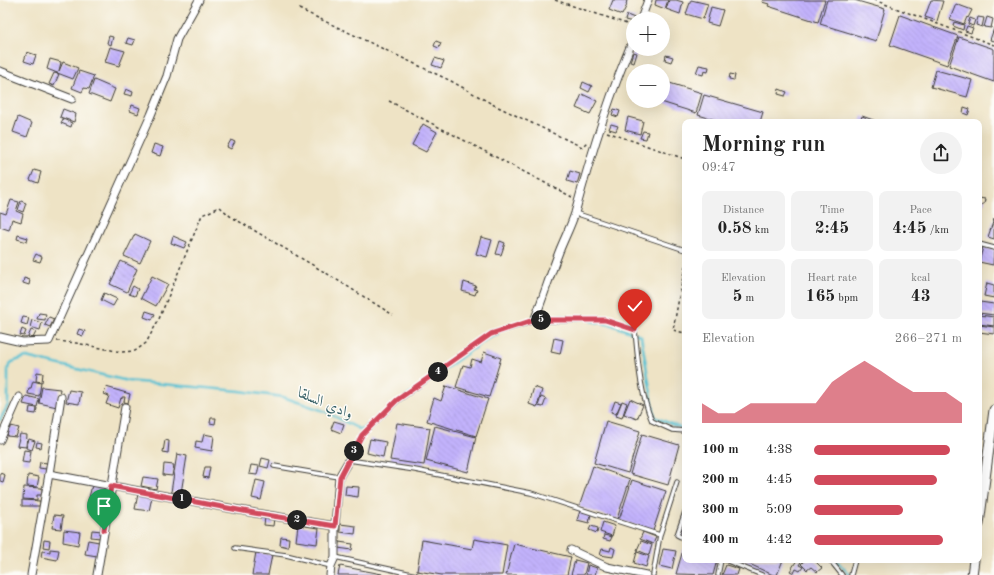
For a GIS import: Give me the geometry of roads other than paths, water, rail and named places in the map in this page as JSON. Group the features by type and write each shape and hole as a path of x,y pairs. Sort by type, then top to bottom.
{"street":[{"path":"0,337 22,342 49,341 152,116 167,76 177,39 199,0"},
{"path":"644,12 648,0"},
{"path":"534,320 574,213 600,129 626,56"},
{"path":"0,71 72,99"},
{"path":"31,575 61,397"},
{"path":"0,440 19,398"},
{"path":"97,575 125,407"},
{"path":"982,501 994,410"},
{"path":"330,575 331,566 335,557 335,526 340,477 349,460"},
{"path":"49,474 254,513 335,526"},
{"path":"571,550 607,567 646,575"},
{"path":"974,563 974,575"}],"lane":[{"path":"574,213 682,249"},
{"path":"982,245 994,248"},
{"path":"660,535 531,493 408,469 349,460 362,435 397,400 491,334 534,320 605,320 635,330 637,355 645,406 652,421 672,430 682,431"},
{"path":"274,466 340,477"},
{"path":"653,575 660,535 677,482"},
{"path":"682,521 677,535 682,538"},
{"path":"235,548 286,555 331,566"},
{"path":"335,557 416,575"},
{"path":"718,575 720,563"},
{"path":"732,563 762,575"},
{"path":"832,563 842,575"},
{"path":"852,575 854,563"}],"waterway":[{"name":"وادي السلقا","path":"538,317 563,316 578,319"},
{"name":"وادي السلقا","path":"591,321 612,325 641,336 655,417 682,429"},
{"name":"وادي السلقا","path":"392,407 491,336 498,334"},
{"name":"وادي السلقا","path":"0,420 8,405 8,368 12,362 26,357 128,381 240,391 283,397 324,411 361,430 379,417"},
{"name":"وادي السلقا","path":"839,563 850,575"}]}
